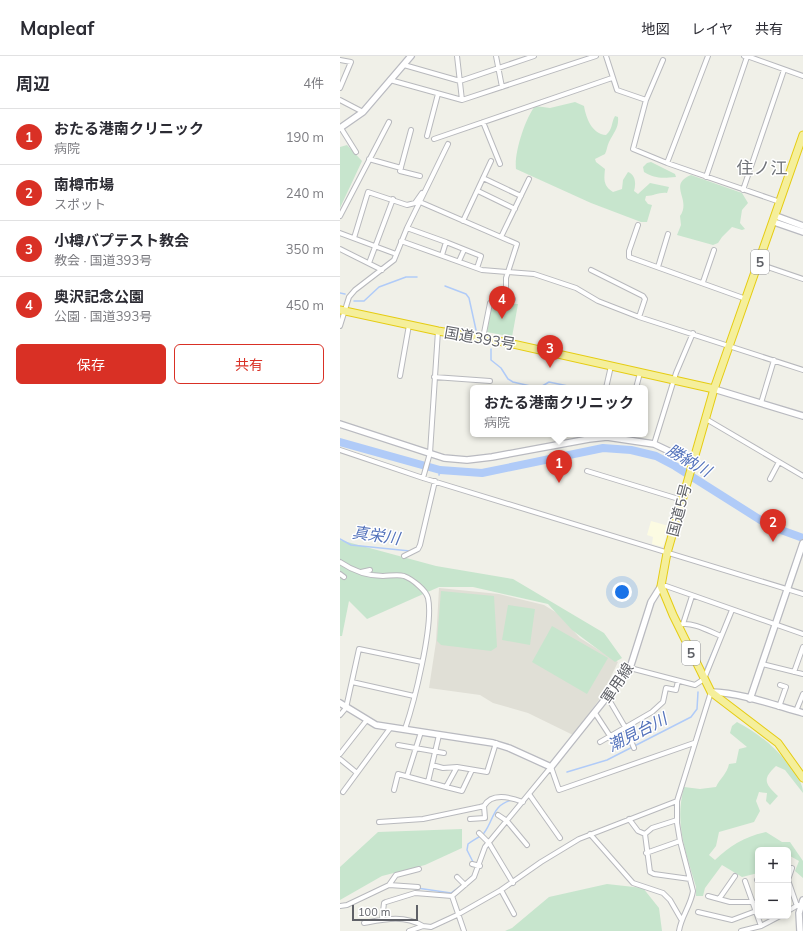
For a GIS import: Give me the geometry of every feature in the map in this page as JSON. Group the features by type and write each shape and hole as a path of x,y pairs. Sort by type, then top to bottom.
{"highway":[{"name":"国道5号","path":"661,586 667,553 714,389 747,299 803,135"},
{"name":"国道393号","path":"343,311 438,331 483,338 714,389"},
{"name":"5","path":"661,586 681,624 711,692 778,743 803,778"}],"street":[{"path":"457,56 462,100"},
{"path":"496,56 502,87"},
{"path":"404,65 460,81 534,56"},
{"path":"390,80 462,100 596,56"},
{"path":"606,56 617,90 646,100"},
{"path":"667,163 708,56"},
{"path":"706,177 746,56 803,76"},
{"path":"356,152 340,128 363,112 404,65 408,57"},
{"path":"340,60 351,62 340,88"},
{"path":"663,60 646,100 633,149 667,163 780,202"},
{"path":"743,190 784,70"},
{"path":"434,139 612,78"},
{"path":"427,136 438,94"},
{"path":"340,100 363,112"},
{"path":"340,216 389,122"},
{"path":"483,122 500,164"},
{"path":"411,130 400,171 420,176"},
{"path":"340,326 343,311 349,297 355,290 394,260 407,228 448,144"},
{"path":"369,159 401,168"},
{"path":"463,221 491,161"},
{"path":"483,178 521,196"},
{"path":"501,237 529,179"},
{"path":"354,238 368,192 411,204 415,203 422,192 426,191"},
{"path":"478,191 514,209"},
{"path":"369,263 393,199"},
{"path":"420,202 517,244 508,271 506,290 513,298 493,301 490,303 483,338"},
{"path":"775,219 803,226"},
{"path":"775,219 803,232"},
{"path":"638,225 629,251 630,257 747,299"},
{"path":"407,228 480,256 476,268"},
{"path":"340,233 396,254"},
{"path":"658,267 668,234"},
{"path":"401,241 487,271 508,271 534,274 576,288 598,300 639,317 693,333 803,370"},
{"path":"442,255 446,242"},
{"path":"340,249 382,270"},
{"path":"459,262 464,250"},
{"path":"703,282 714,250"},
{"path":"759,264 803,279"},
{"path":"591,270 643,296 645,299 639,317"},
{"path":"400,376 409,325"},
{"path":"423,477 430,456 438,331"},
{"path":"654,444 673,380 693,333"},
{"path":"761,403 774,360"},
{"path":"607,385 611,366"},
{"path":"637,385 640,373"},
{"path":"434,377 490,381"},
{"path":"714,389 803,416"},
{"path":"706,419 803,476"},
{"path":"340,424 430,456 467,460 524,452 592,437"},
{"path":"624,437 654,444 692,462"},
{"path":"340,450 435,481 803,594"},
{"path":"770,479 780,462"},
{"path":"587,471 682,500"},
{"path":"404,556 418,549 420,545 435,481"},
{"path":"750,699 802,544"},
{"path":"340,562 353,571 375,576 404,576 423,591 428,597 430,611 422,662 405,729"},
{"path":"359,572 370,570"},
{"path":"661,586 666,586 803,634"},
{"name":"軍用線","path":"551,767 608,698 630,668 651,602 661,586"},
{"path":"692,596 681,624 720,636"},
{"path":"630,668 695,686 704,679 720,636 732,610"},
{"path":"794,672 803,647"},
{"path":"340,715 346,708 359,649 422,662"},
{"path":"762,664 803,674"},
{"path":"352,682 414,696"},
{"path":"600,742 652,712 663,702 666,688 676,690 678,682"},
{"path":"779,707 786,687 780,685"},
{"path":"679,931 681,919 692,898 693,891 680,841 677,820 677,801 711,692 721,692 803,713"},
{"path":"796,711 803,694"},
{"path":"608,698 625,727 634,747"},
{"path":"340,703 366,721 376,725 496,743 551,767 559,790 694,743"},
{"path":"595,713 610,736"},
{"path":"340,754 366,721"},
{"path":"343,792 391,727"},
{"path":"407,776 421,732"},
{"path":"428,782 439,735"},
{"path":"432,765 443,768 457,767 486,772 496,743"},
{"path":"398,745 444,753"},
{"path":"340,759 357,773"},
{"path":"446,787 457,767"},
{"path":"452,896 464,884 474,877 476,870 475,865 485,847 551,767"},
{"path":"394,790 398,774 462,791 472,770"},
{"path":"529,794 560,838"},
{"path":"470,819 485,818 484,806 487,801 493,797 514,798 523,802"},
{"path":"364,922 408,918 424,926 432,927 457,915 513,883 541,862 590,834 677,801"},
{"path":"379,822 423,819 484,806"},
{"path":"498,815 507,822 527,845"},
{"path":"630,820 638,831 645,834"},
{"path":"645,834 652,828 677,820"},
{"path":"481,834 489,843 513,883"},
{"path":"590,834 633,883 663,893 670,900 681,919"},
{"path":"645,834 646,853 650,872 654,874 690,879"},
{"path":"646,853 680,841"},
{"path":"792,868 788,880 800,903 798,913 800,931"},
{"path":"344,907 367,898 389,886 396,875 419,869"},
{"path":"719,899 734,876"},
{"path":"457,877 464,884"},
{"path":"744,881 755,908"},
{"path":"389,886 452,896"},
{"path":"382,920 386,902 418,887"},
{"path":"501,890 514,914"},
{"path":"452,896 457,915 464,931"},
{"path":"708,896 740,902 753,902"},
{"path":"791,909 800,903"},
{"path":"698,912 732,920 755,911"},
{"path":"759,919 761,926"},
{"path":"741,931 761,926 772,919"},
{"path":"409,931 424,926"}],"shaded area":[{"path":"575,102 584,106 590,125 601,134 606,135 610,130 615,116 618,117 617,127 609,142 605,154 595,159 596,162 605,169 605,182 610,190 613,192 622,189 623,180 628,172 634,177 634,191 638,194 650,183 669,187 667,193 646,196 645,200 648,204 652,205 647,222 641,222 591,203 516,169 518,145 531,112 535,106 550,108"},
{"path":"347,145 362,161 340,208 340,147"},
{"path":"651,162 675,174 676,177 656,177 644,172 643,167 647,163"},
{"path":"691,175 742,193 748,203 742,210 740,223 745,229 742,230 732,227 718,243 713,245 677,235 681,225 680,216 683,210 680,188 681,183 684,179"},
{"path":"495,303 518,304 512,337 487,332 492,305"},
{"path":"651,521 669,526 663,547 652,544 653,537 647,535"},
{"path":"340,540 436,566 513,579 604,633 622,658 615,662 572,630 548,604 473,587 439,587 367,619 349,601 342,636 340,636"},
{"path":"439,588 499,594 544,605 557,613 580,638 618,662 601,697 573,735 528,713 493,703 480,695 429,688 436,642"},
{"path":"441,591 494,596 497,647 491,651 441,645 437,641"},
{"path":"508,605 535,609 530,645 502,640"},
{"path":"552,626 608,658 587,694 532,662"},
{"path":"737,722 761,737 775,749 798,779 803,793 785,770 776,766 768,775 767,782 778,796 770,805 766,801 767,793 759,792 756,801 760,811 754,822 719,832 716,846 709,855 715,860 738,842 766,832 782,842 790,842 803,861 803,878 795,871 799,861 791,857 791,847 755,847 755,874 742,877 722,865 705,888 703,896 696,896 696,887 682,838 680,814 681,801 684,787 700,789 716,787 727,771 729,764 736,763 739,749 747,747 730,733 732,726"},
{"path":"462,829 462,848 425,865 382,876 340,900 340,867 378,832"},
{"path":"607,884 643,888 659,908 662,931 505,931 512,928 549,897"}],"waterway":[{"path":"354,301 364,301 379,287 406,277 417,277"},
{"path":"445,286 466,294 469,298 476,330"},
{"path":"340,293 345,294"},
{"path":"491,349 491,360 501,368 508,379 513,382 526,385"},
{"path":"544,385 549,382 563,385"},
{"name":"勝納川","path":"340,442 440,470 482,473 603,448 631,450 656,456 675,466 770,526 803,538"},
{"name":"真栄川","path":"439,475 440,470"},
{"name":"真栄川","path":"340,539 351,545 410,551"},
{"name":"潮見台川","path":"705,669 718,640"},
{"name":"潮見台川","path":"567,772 607,760 691,717 697,709 698,692"},
{"name":"潮見台川","path":"474,864 467,850 468,844 484,833 497,809 505,802 512,800"},
{"name":"潮見台川","path":"468,880 474,874"},
{"name":"潮見台川","path":"417,888 451,893 462,885"}],"place":[{"name":"奥沢記念公園","path":"502,319"},
{"name":"小樽バプテスト教会","path":"550,368"},
{"name":"おたる港南クリニック","path":"559,483"},
{"name":"南樽市場","path":"773,542"}],"district":[{"name":"住ノ江","path":"762,167"}]}
